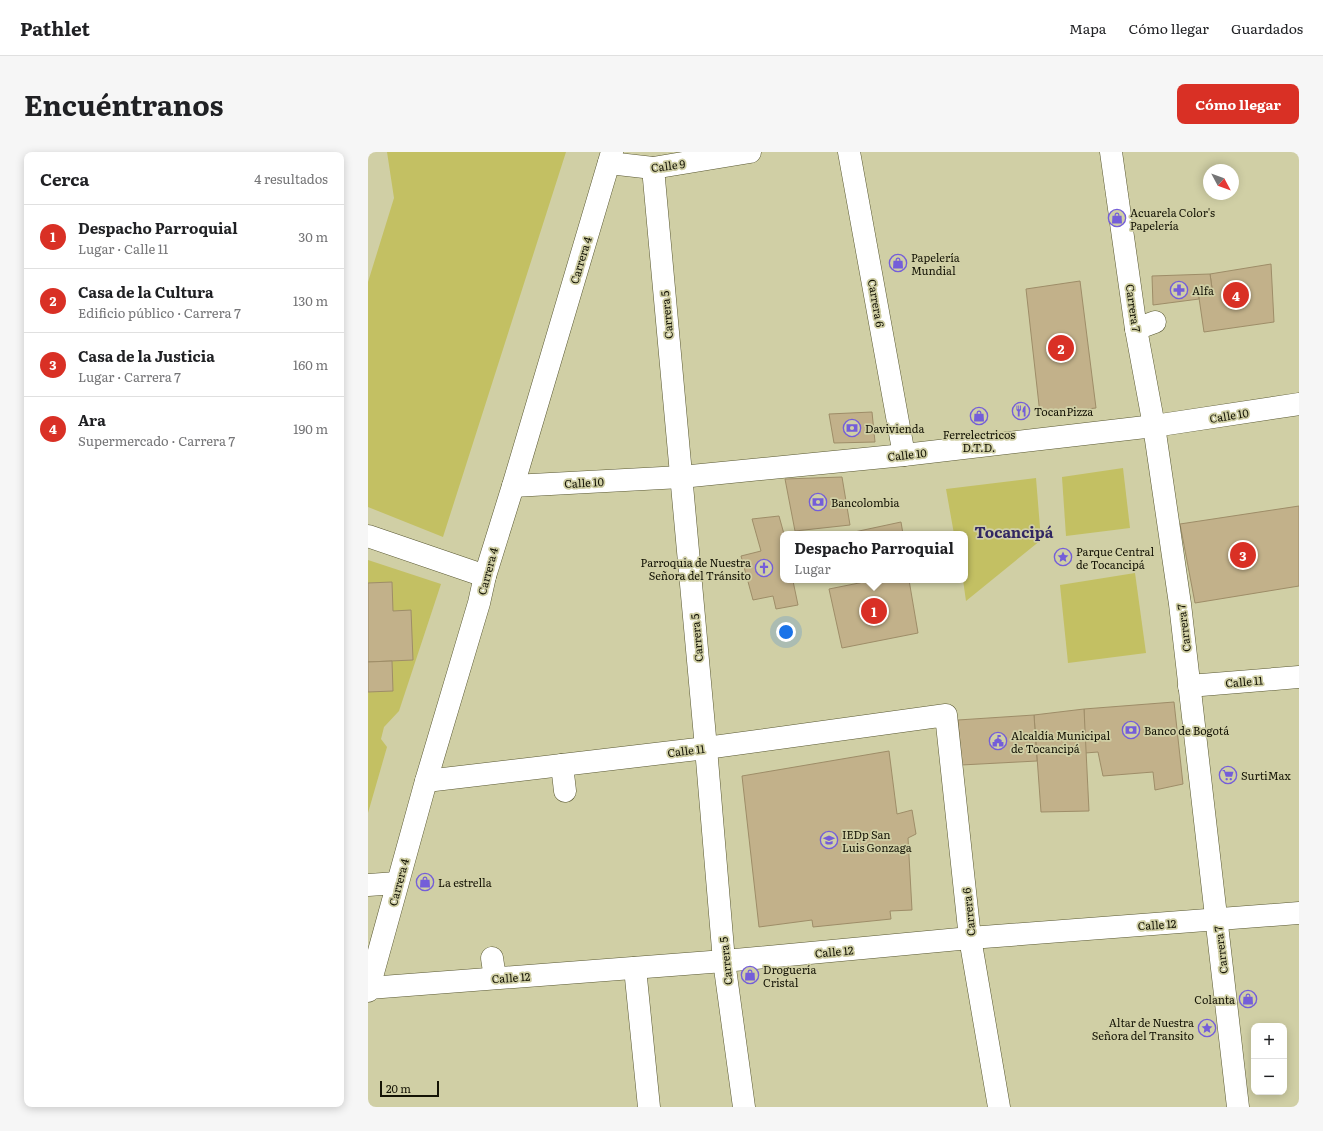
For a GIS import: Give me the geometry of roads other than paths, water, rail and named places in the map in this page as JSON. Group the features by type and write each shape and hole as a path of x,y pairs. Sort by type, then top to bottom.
{"street":[{"name":"Calle 9","path":"611,158 653,168 750,152"},
{"name":"Carrera 6","path":"849,152 904,455"},
{"name":"Carrera 7","path":"1111,152 1146,326 1154,426 1180,604 1238,1107"},
{"name":"Carrera 4","path":"368,990 426,781 479,603 484,576 513,486 611,158"},
{"name":"Carrera 5","path":"653,168 724,961 744,1107"},
{"name":"Calle 10","path":"513,486 680,477 904,455 1154,426 1299,404"},
{"path":"368,536 484,576"},
{"name":"Calle 11","path":"1189,686 1299,677"},
{"name":"Carrera 6","path":"946,715 970,938 999,1107"},
{"name":"Calle 11","path":"426,781 706,748 946,715"},
{"path":"562,765 564,791"},
{"path":"368,885 397,883"},
{"name":"Calle 12","path":"368,990 493,968 575,963 635,968 970,938 1299,912"},
{"path":"635,968 650,1107"}],"place":[{"name":"Acuarela Color's Papelería","path":"1117,218"},
{"name":"Papelería Mundial","path":"898,263"},
{"name":"Alfa","path":"1179,290"},
{"name":"Ara","path":"1236,295"},
{"name":"Casa de la Cultura","path":"1061,348"},
{"name":"TocanPizza","path":"1021,411"},
{"name":"Ferrelectricos D.T.D.","path":"979,416"},
{"name":"Davivienda","path":"852,428"},
{"name":"Bancolombia","path":"818,502"},
{"name":"Casa de la Justicia","path":"1243,555"},
{"name":"Parque Central de Tocancipá","path":"1063,557"},
{"name":"Parroquia de Nuestra Señora del Tránsito","path":"764,568"},
{"name":"Despacho Parroquial","path":"874,611"},
{"name":"Banco de Bogotá","path":"1131,730"},
{"name":"Alcaldía Municipal de Tocancipá","path":"998,741"},
{"name":"SurtiMax","path":"1228,775"},
{"name":"IEDp San Luis Gonzaga","path":"829,840"},
{"name":"La estrella","path":"425,882"},
{"name":"Droguería Cristal","path":"750,975"},
{"name":"Colanta","path":"1248,999"},
{"name":"Altar de Nuestra Señora del Transito","path":"1207,1028"}],"district":[{"name":"Tocancipá","path":"1014,531"}]}
